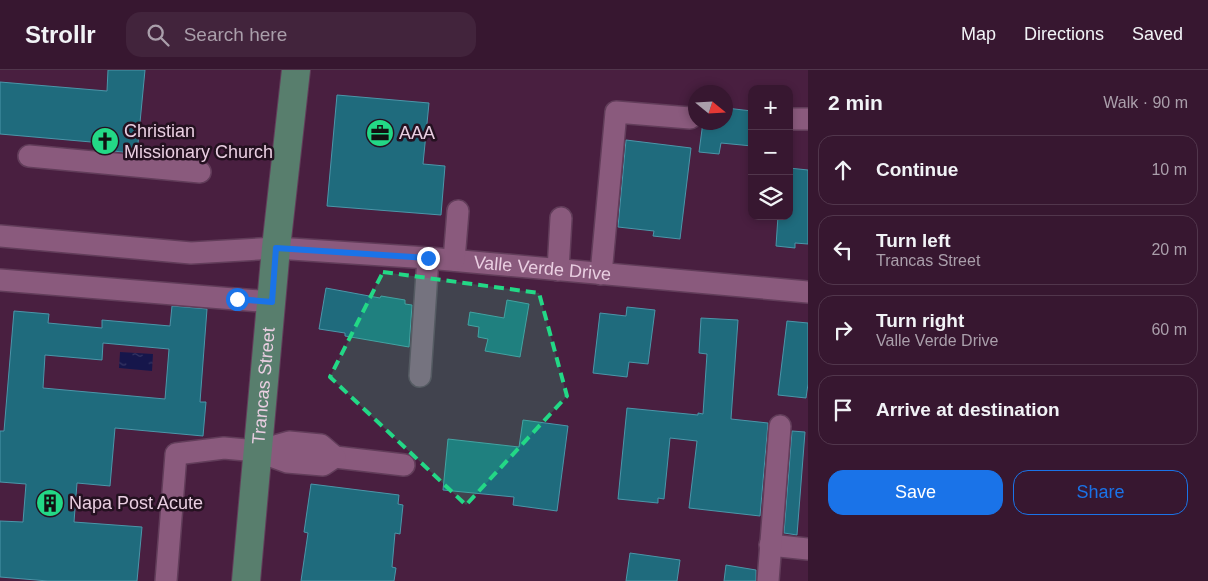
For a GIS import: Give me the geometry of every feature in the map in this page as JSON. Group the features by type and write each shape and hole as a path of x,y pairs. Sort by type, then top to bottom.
{"main road":[{"name":"Trancas Street","path":"246,581 276,248 296,70"}],"street":[{"path":"601,274 616,112 688,118"},
{"path":"29,156 200,172"},
{"path":"454,260 458,211"},
{"path":"558,270 561,218"},
{"name":"Valle Verde Drive","path":"0,236 191,253 276,248 428,258 808,292"},
{"path":"420,376 428,258"},
{"path":"0,280 272,302"},
{"path":"768,581 780,426"},
{"path":"166,581 176,454 224,448 257,451 287,462 323,465 335,457 404,465"},
{"path":"770,545 808,549"}],"highlighted area":[{"path":"383,272 539,293 567,396 466,505 330,377"}],"water":[{"path":"120,352 153,354 152,371 119,368"}],"building":[{"name":"Christian Missionary Church","path":"108,70 145,70 137,154 114,151 114,144 0,134 0,82 107,91"},
{"name":"AAA","path":"337,95 429,103 423,164 445,166 441,215 327,206"},
{"path":"733,109 748,111 748,146 721,143 719,154 699,152 702,130 733,130"},
{"path":"626,140 691,148 680,239 653,236 654,231 618,227"},
{"path":"793,168 808,170 808,244 795,243 795,248 776,246 778,220 793,220"},
{"path":"326,288 380,298 381,296 405,300 405,304 412,305 409,347 345,336 345,333 319,329"},
{"path":"507,300 529,304 520,357 485,351 488,339 478,337 479,327 468,325 470,312 504,318"},
{"path":"172,306 207,309 200,402 206,402 203,436 115,428 110,486 77,483 74,522 142,527 137,581 48,581 0,577 0,521 23,522 26,484 0,482 0,431 4,431 14,311 49,314 48,323 102,328 102,320 170,326","holes":["103,343 169,349 165,399 43,388 45,355 102,360"]},
{"path":"627,307 655,310 648,364 629,362 627,377 593,373 600,313 626,316"},
{"path":"701,318 738,320 731,419 768,423 760,516 689,508 697,441 670,438 664,499 658,498 658,503 618,499 627,408 703,414 707,354 699,353"},
{"path":"787,321 808,323 808,384 806,398 778,395"},
{"path":"523,420 568,426 557,511 513,505 514,497 443,490 448,439 519,447"},
{"path":"792,431 805,432 797,535 784,533"},
{"path":"311,484 399,495 398,504 403,505 400,534 395,533 392,567 396,568 394,581 301,581 308,533 304,532"},
{"path":"630,553 680,560 677,581 626,581"},
{"path":"726,565 756,570 756,581 724,581"}],"place":[{"name":"AAA","path":"380,133"},
{"name":"Christian Missionary Church","path":"105,141"},
{"name":"Napa Post Acute","path":"50,503"}],"route":[{"path":"237,299 272,302 276,248 428,258"}]}
